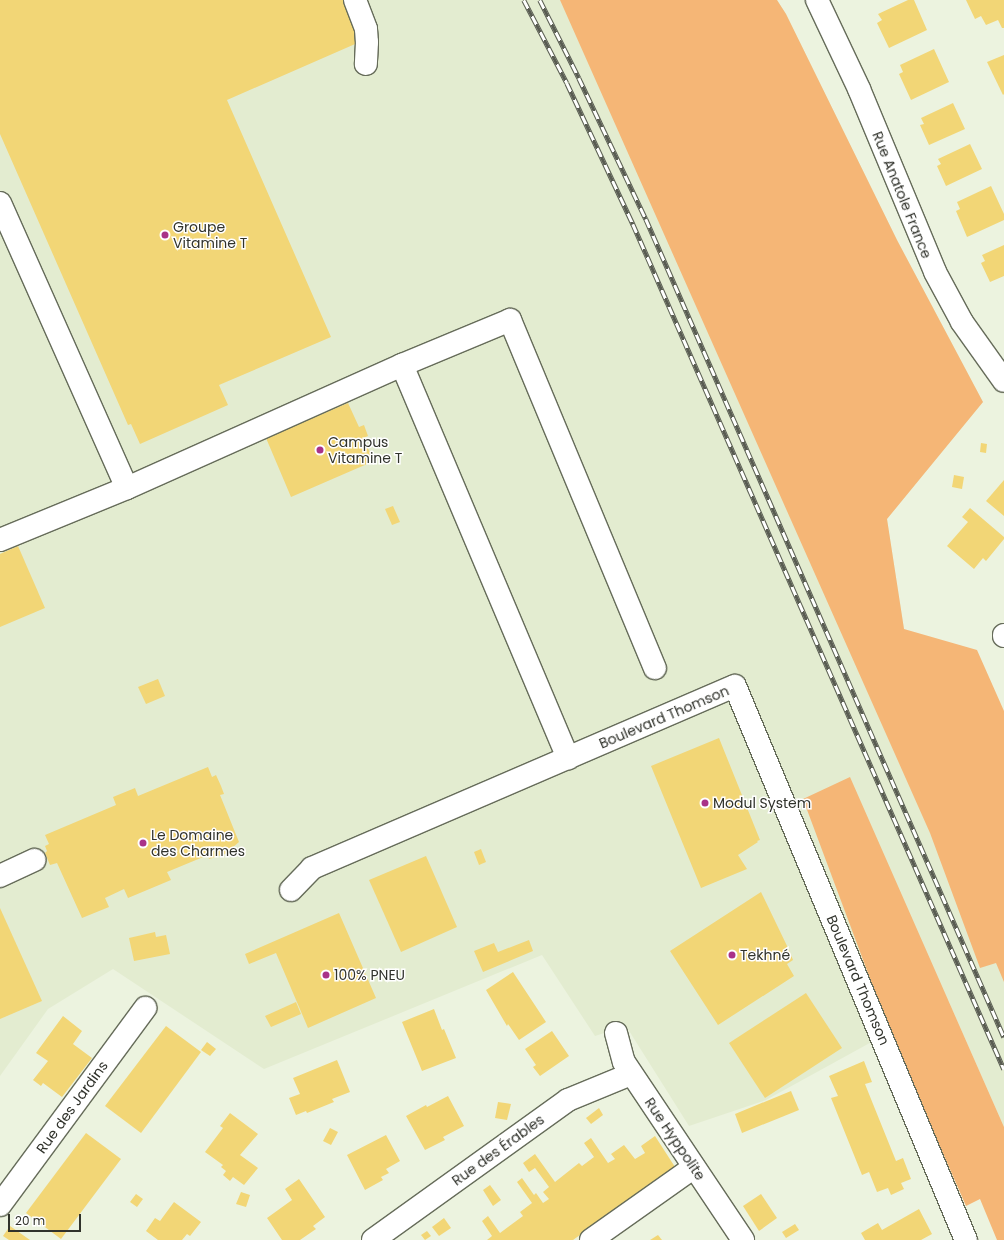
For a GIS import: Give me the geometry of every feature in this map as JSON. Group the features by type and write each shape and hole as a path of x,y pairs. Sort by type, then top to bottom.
{"street":[{"path":"354,0 366,29 366,64"},
{"name":"Rue Anatole France","path":"817,0 858,89 935,272 973,338 1004,381"},
{"path":"0,203 127,488"},
{"path":"0,540 127,488 402,365 510,320 655,668"},
{"path":"402,365 568,758"},
{"name":"Boulevard Thomson","path":"291,890 312,868 735,686 964,1240"},
{"path":"0,876 35,860"},
{"name":"Rue des Jardins","path":"0,1205 145,1008"},
{"name":"Rue Hyppolite","path":"616,1033 624,1062 631,1074 743,1240"},
{"name":"Rue des Érables","path":"373,1240 568,1100 631,1074"},
{"path":"591,1240 694,1167"}],"shaded area":[{"path":"0,0 777,0 786,14 897,240 983,402 887,519 904,629 1004,881 1004,1127 948,1000 766,1100 689,1126 626,1026 595,1036 542,955 264,1069 113,969 48,1009 0,1076"},
{"path":"560,0 777,0 786,14 897,240 983,402 887,519 904,629 977,650 1004,711 1004,982 996,963 980,968 930,833"},
{"path":"850,777 1004,1127 1004,1240 997,1240 980,1199 966,1206 890,1032 803,799"}],"building":[{"name":"Groupe Vitamine T","path":"0,0 344,0 362,41 227,100 331,337 219,385 228,405 140,444 131,424 128,425 0,134"},
{"path":"908,0 914,0 927,30 889,48 877,23 882,20 878,14"},
{"path":"966,0 1004,0 1004,28 1002,28 998,20 986,25 981,16 975,19"},
{"path":"934,49 949,82 911,100 899,74 903,72 900,65"},
{"path":"1004,55 1004,94 1003,95 987,62"},
{"path":"953,103 965,129 929,145 920,125 924,124 921,118"},
{"path":"970,144 982,169 946,186 937,166 941,164 938,159"},
{"path":"991,186 1004,214 1004,220 967,237 956,211 960,209 957,202"},
{"path":"1004,245 1004,276 990,282 981,263 985,261 982,255"},
{"name":"Campus Vitamine T","path":"348,403 359,427 364,425 368,436 363,438 374,461 291,497 266,438"},
{"path":"981,443 987,444 986,453 980,452"},
{"path":"954,475 964,477 962,489 952,487"},
{"path":"1004,480 1004,516 986,501"},
{"path":"393,506 400,522 392,525 385,509"},
{"path":"970,508 1004,537 986,561 983,558 974,569 947,546 968,522 962,517"},
{"path":"18,546 45,608 0,627 0,554"},
{"path":"158,679 165,696 146,704 138,687"},
{"name":"Modul System","path":"719,738 760,840 738,855 747,869 701,888 651,766"},
{"name":"Le Domaine des Charmes","path":"208,767 212,777 216,775 221,786 224,794 220,795 239,842 225,854 209,859 208,855 167,872 171,880 128,898 124,889 105,898 109,907 82,918 57,863 50,865 45,853 47,851 45,846 49,844 45,835 116,805 113,797 135,788 138,796"},
{"path":"481,849 486,862 479,865 474,852"},
{"path":"426,856 457,927 401,952 369,880"},
{"name":"Tekhné","path":"761,892 793,960 787,964 794,976 718,1025 670,951"},
{"path":"0,908 42,1001 0,1019"},
{"name":"100% PNEU","path":"339,913 376,998 308,1028 276,953 249,964 245,954"},
{"path":"155,932 156,937 166,935 170,954 134,961 129,938"},
{"path":"529,940 533,951 483,972 474,951 494,943 498,952"},
{"path":"513,972 546,1022 519,1040 508,1024 507,1026 486,990"},
{"path":"806,993 842,1048 765,1098 729,1043"},
{"path":"296,1002 301,1014 271,1027 265,1016"},
{"path":"434,1009 442,1030 444,1029 456,1058 422,1071 402,1022"},
{"path":"63,1016 82,1031 73,1044 92,1058 62,1097 43,1083 41,1086 33,1080 48,1061 36,1053"},
{"path":"166,1026 201,1052 141,1133 105,1106"},
{"path":"552,1031 569,1056 540,1076 533,1067 536,1065 525,1049"},
{"path":"207,1042 216,1049 210,1056 201,1050"},
{"path":"337,1060 350,1092 332,1099 334,1102 307,1113 306,1111 296,1115 289,1098 300,1094 293,1078"},
{"path":"864,1061 872,1082 865,1084 896,1161 903,1158 911,1179 901,1183 904,1189 891,1195 888,1188 877,1192 869,1172 862,1175 831,1098 838,1096 829,1076"},
{"path":"791,1091 799,1110 742,1133 735,1114"},
{"path":"448,1096 464,1126 443,1137 445,1140 425,1150 406,1116 426,1105 427,1107"},
{"path":"498,1102 511,1104 507,1120 495,1118"},
{"path":"599,1108 603,1115 591,1124 586,1118"},
{"path":"230,1113 258,1134 240,1155 258,1168 244,1185 233,1177 230,1181 223,1175 226,1171 221,1167 223,1165 205,1152 223,1128 220,1126"},
{"path":"330,1128 338,1132 331,1145 323,1141"},
{"path":"86,1133 121,1159 61,1239 26,1213"},
{"path":"386,1135 400,1161 386,1169 389,1173 381,1177 383,1180 365,1190 347,1155"},
{"path":"655,1136 675,1167 573,1240 487,1240 492,1236 482,1221 488,1216 500,1233 523,1216 520,1212 532,1203 517,1182 522,1178 534,1195 536,1193 543,1203 549,1199 543,1192 549,1187 535,1168 529,1172 523,1163 535,1154 555,1182 579,1163 582,1166 594,1157 584,1143 591,1138 608,1163 615,1159 611,1154 624,1145 635,1159 645,1153 641,1146"},
{"path":"299,1179 325,1217 313,1226 316,1229 300,1240 282,1240 267,1218 292,1200 285,1189"},
{"path":"490,1185 501,1200 493,1206 483,1190"},
{"path":"241,1192 250,1195 246,1207 236,1204"},
{"path":"136,1194 143,1199 137,1207 130,1202"},
{"path":"761,1194 777,1218 759,1231 743,1206"},
{"path":"174,1202 201,1222 190,1236 187,1234 182,1240 158,1240 146,1231 155,1218 160,1221"},
{"path":"919,1209 932,1234 921,1240 865,1240 861,1233 878,1223 882,1230"},
{"path":"444,1218 451,1228 439,1236 432,1227"},
{"path":"795,1224 799,1230 786,1238 782,1232"},
{"path":"10,1226 30,1240 9,1240 3,1236"},
{"path":"427,1231 431,1236 425,1240 421,1235"},
{"path":"658,1235 662,1240 650,1240"}],"railway":[{"path":"524,0 567,83 633,224 1004,1069"},
{"path":"540,0 646,219 1004,1037"}],"place":[{"name":"Groupe Vitamine T","path":"165,235"},
{"name":"Campus Vitamine T","path":"320,450"},
{"name":"Modul System","path":"705,803"},
{"name":"Le Domaine des Charmes","path":"143,843"},
{"name":"Tekhné","path":"732,955"},
{"name":"100% PNEU","path":"326,975"}]}
